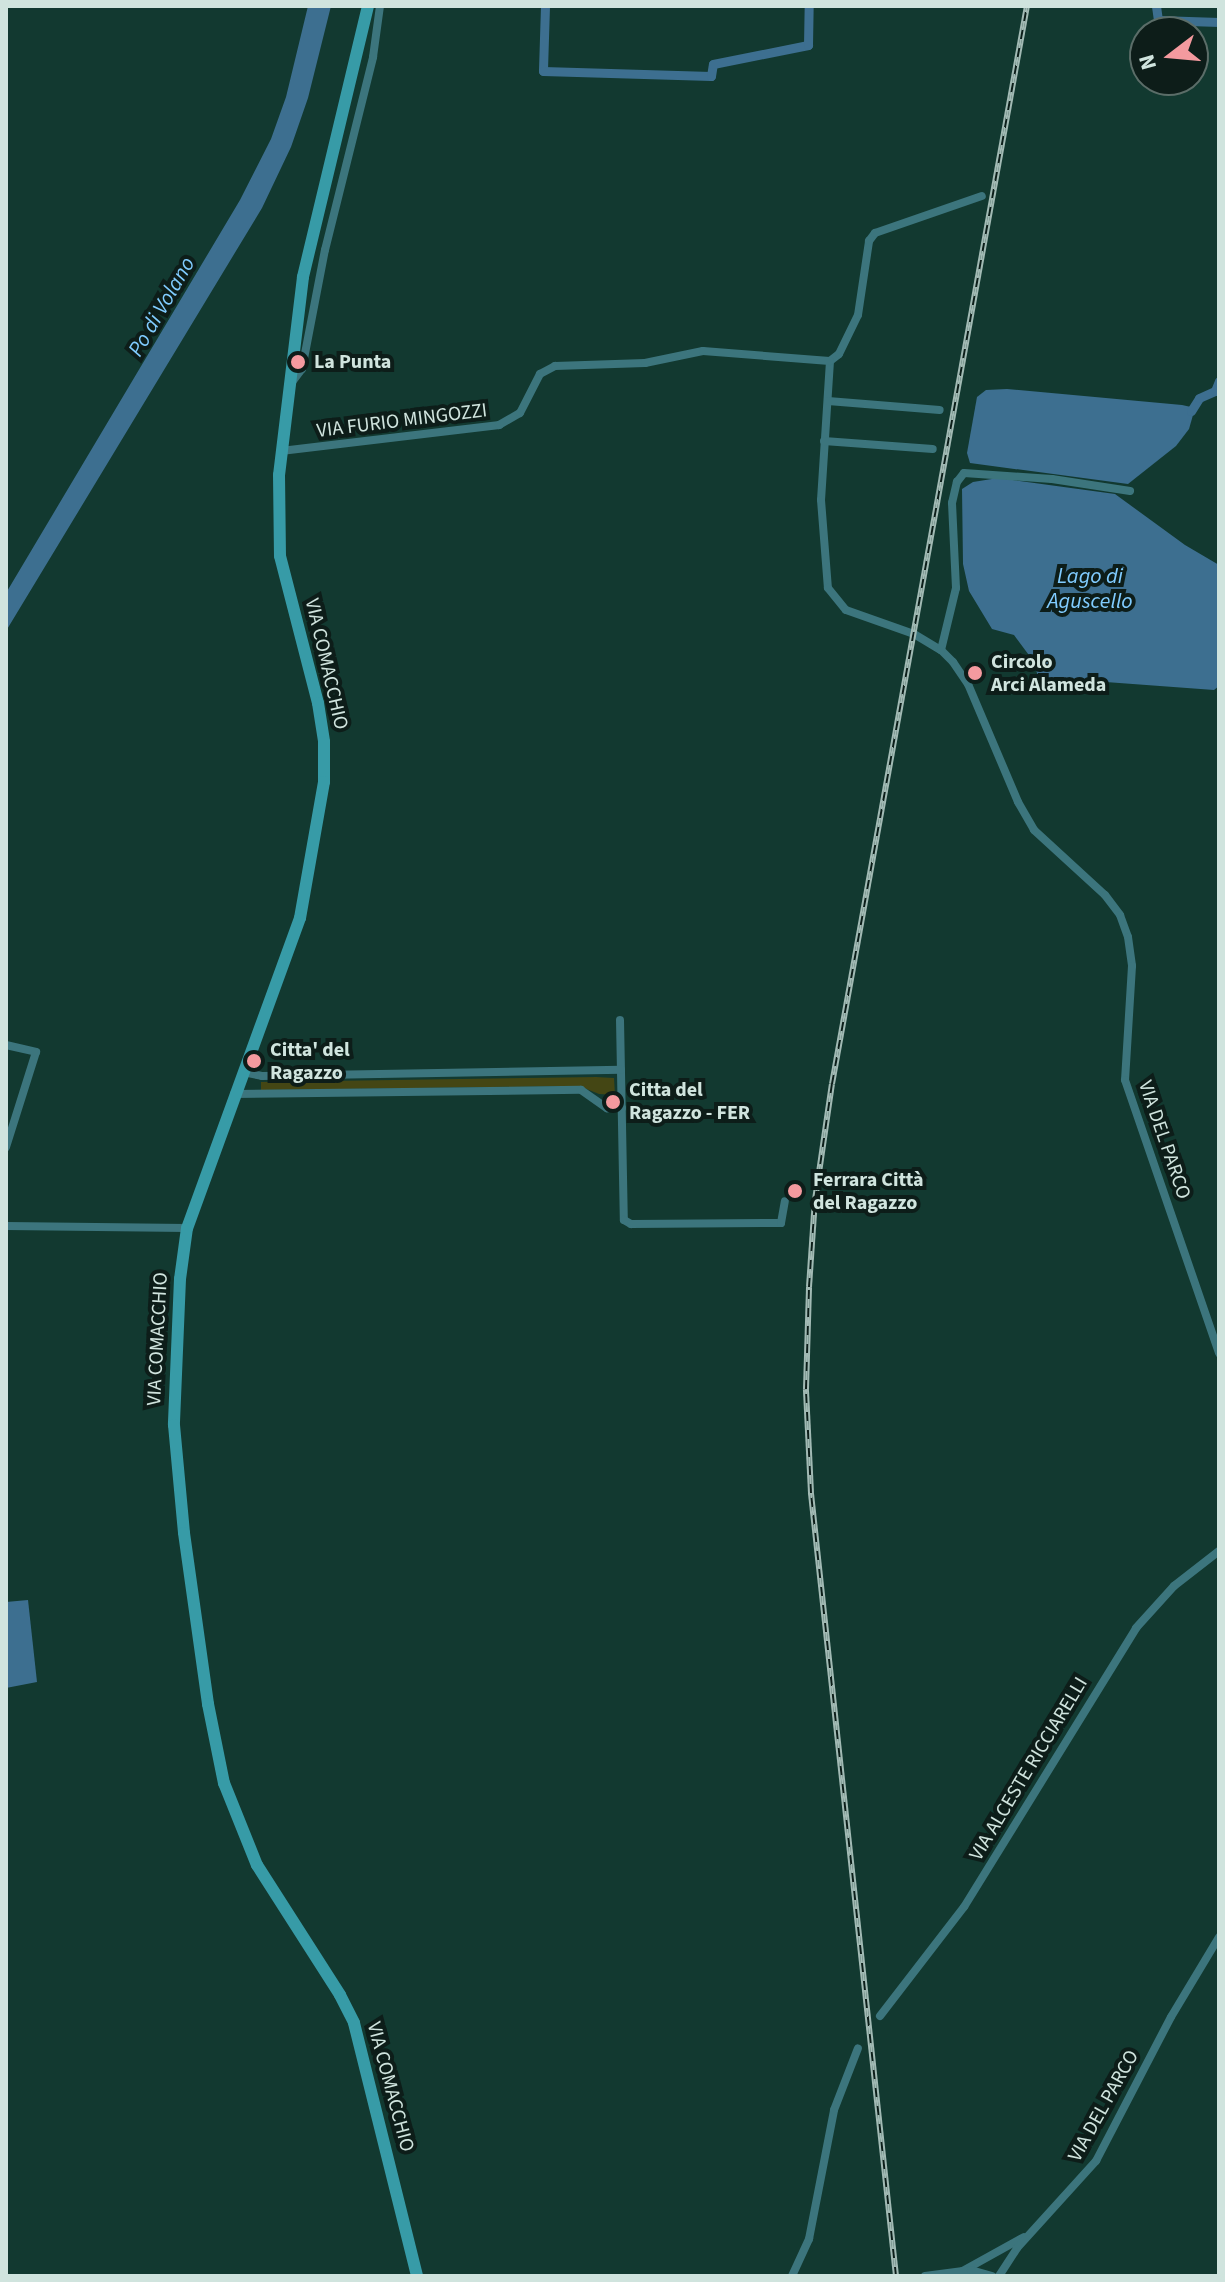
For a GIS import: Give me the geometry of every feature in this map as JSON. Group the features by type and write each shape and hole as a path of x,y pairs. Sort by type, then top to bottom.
{"main road":[{"name":"VIA COMACCHIO","path":"368,6 308,249 281,451 278,508 280,556 318,703 324,742 324,782 300,918 187,1228 176,1343 175,1451 205,1687 221,1772 235,1816 257,1865 340,1995 354,2023 417,2276"}],"street":[{"name":"VIA COMACCHIO","path":"288,387 302,369 325,250 373,57 380,6"},
{"path":"830,361 839,354 858,315 869,241 875,233 982,196"},
{"name":"VIA FURIO MINGOZZI","path":"281,451 499,425 520,413 540,374 555,366 645,363 703,351 830,361"},
{"name":"VIA DEL PARCO","path":"830,361 821,522 828,588 846,610 914,634 941,650 968,684 1018,802 1034,830 1105,895 1125,925 1132,966 1125,1080 1219,1353"},
{"path":"828,401 940,410"},
{"path":"824,441 933,449"},
{"path":"941,650 956,588 952,503 957,482 964,473 1052,479 1130,491"},
{"path":"620,1020 623,1218 627,1223 781,1223 785,1201"},
{"path":"6,1045 36,1052 6,1147"},
{"path":"243,1072 262,1076 621,1070"},
{"path":"234,1094 581,1090 607,1108 622,1108"},
{"path":"6,1226 187,1228"},
{"name":"VIA ALCESTE RICCIARELLI","path":"880,2016 964,1907 1136,1628 1174,1586 1219,1551"},
{"name":"VIA DEL PARCO","path":"999,2276 1031,2233 1096,2161 1171,2017 1219,1937"},
{"path":"792,2276 809,2239 834,2110 858,2048"},
{"path":"962,2274 1031,2233"},
{"path":"925,2276 982,2271 992,2276"}],"shaded area":[{"path":"614,1078 615,1095 599,1094 579,1086 261,1090 261,1082"}],"water":[{"path":"308,6 331,6 308,98 291,147 262,208 6,631 6,593 240,200 271,139 286,97"},
{"path":"1007,389 1182,405 1191,407 1193,415 1189,429 1176,446 1128,484 970,463 967,453 977,397 986,390"},
{"name":"Lago di Aguscello","path":"998,478 1115,494 1185,545 1219,565 1219,686 1214,690 1038,677 1034,662 1014,635 992,629 969,591 963,564 962,489 973,482"},
{"path":"28,1600 37,1682 6,1688 6,1602"}],"waterway":[{"path":"545,6 543,71 711,76 713,64 808,45 809,6"},
{"path":"1156,6 1158,20 1219,22"},
{"path":"1191,411 1199,398 1215,391 1219,381"}],"railway":[{"path":"896,2276 811,1493 806,1389 809,1287 815,1200 832,1084 1027,6"}],"place":[{"name":"La Punta","path":"298,362"},
{"name":"Circolo Arci Alameda","path":"975,673"},
{"name":"Citta' del Ragazzo","path":"254,1061"},
{"name":"Citta del Ragazzo - FER","path":"613,1102"},
{"name":"Ferrara Città del Ragazzo","path":"795,1191"}],"water label":[{"name":"Po di Volano","path":"162,307"}]}
